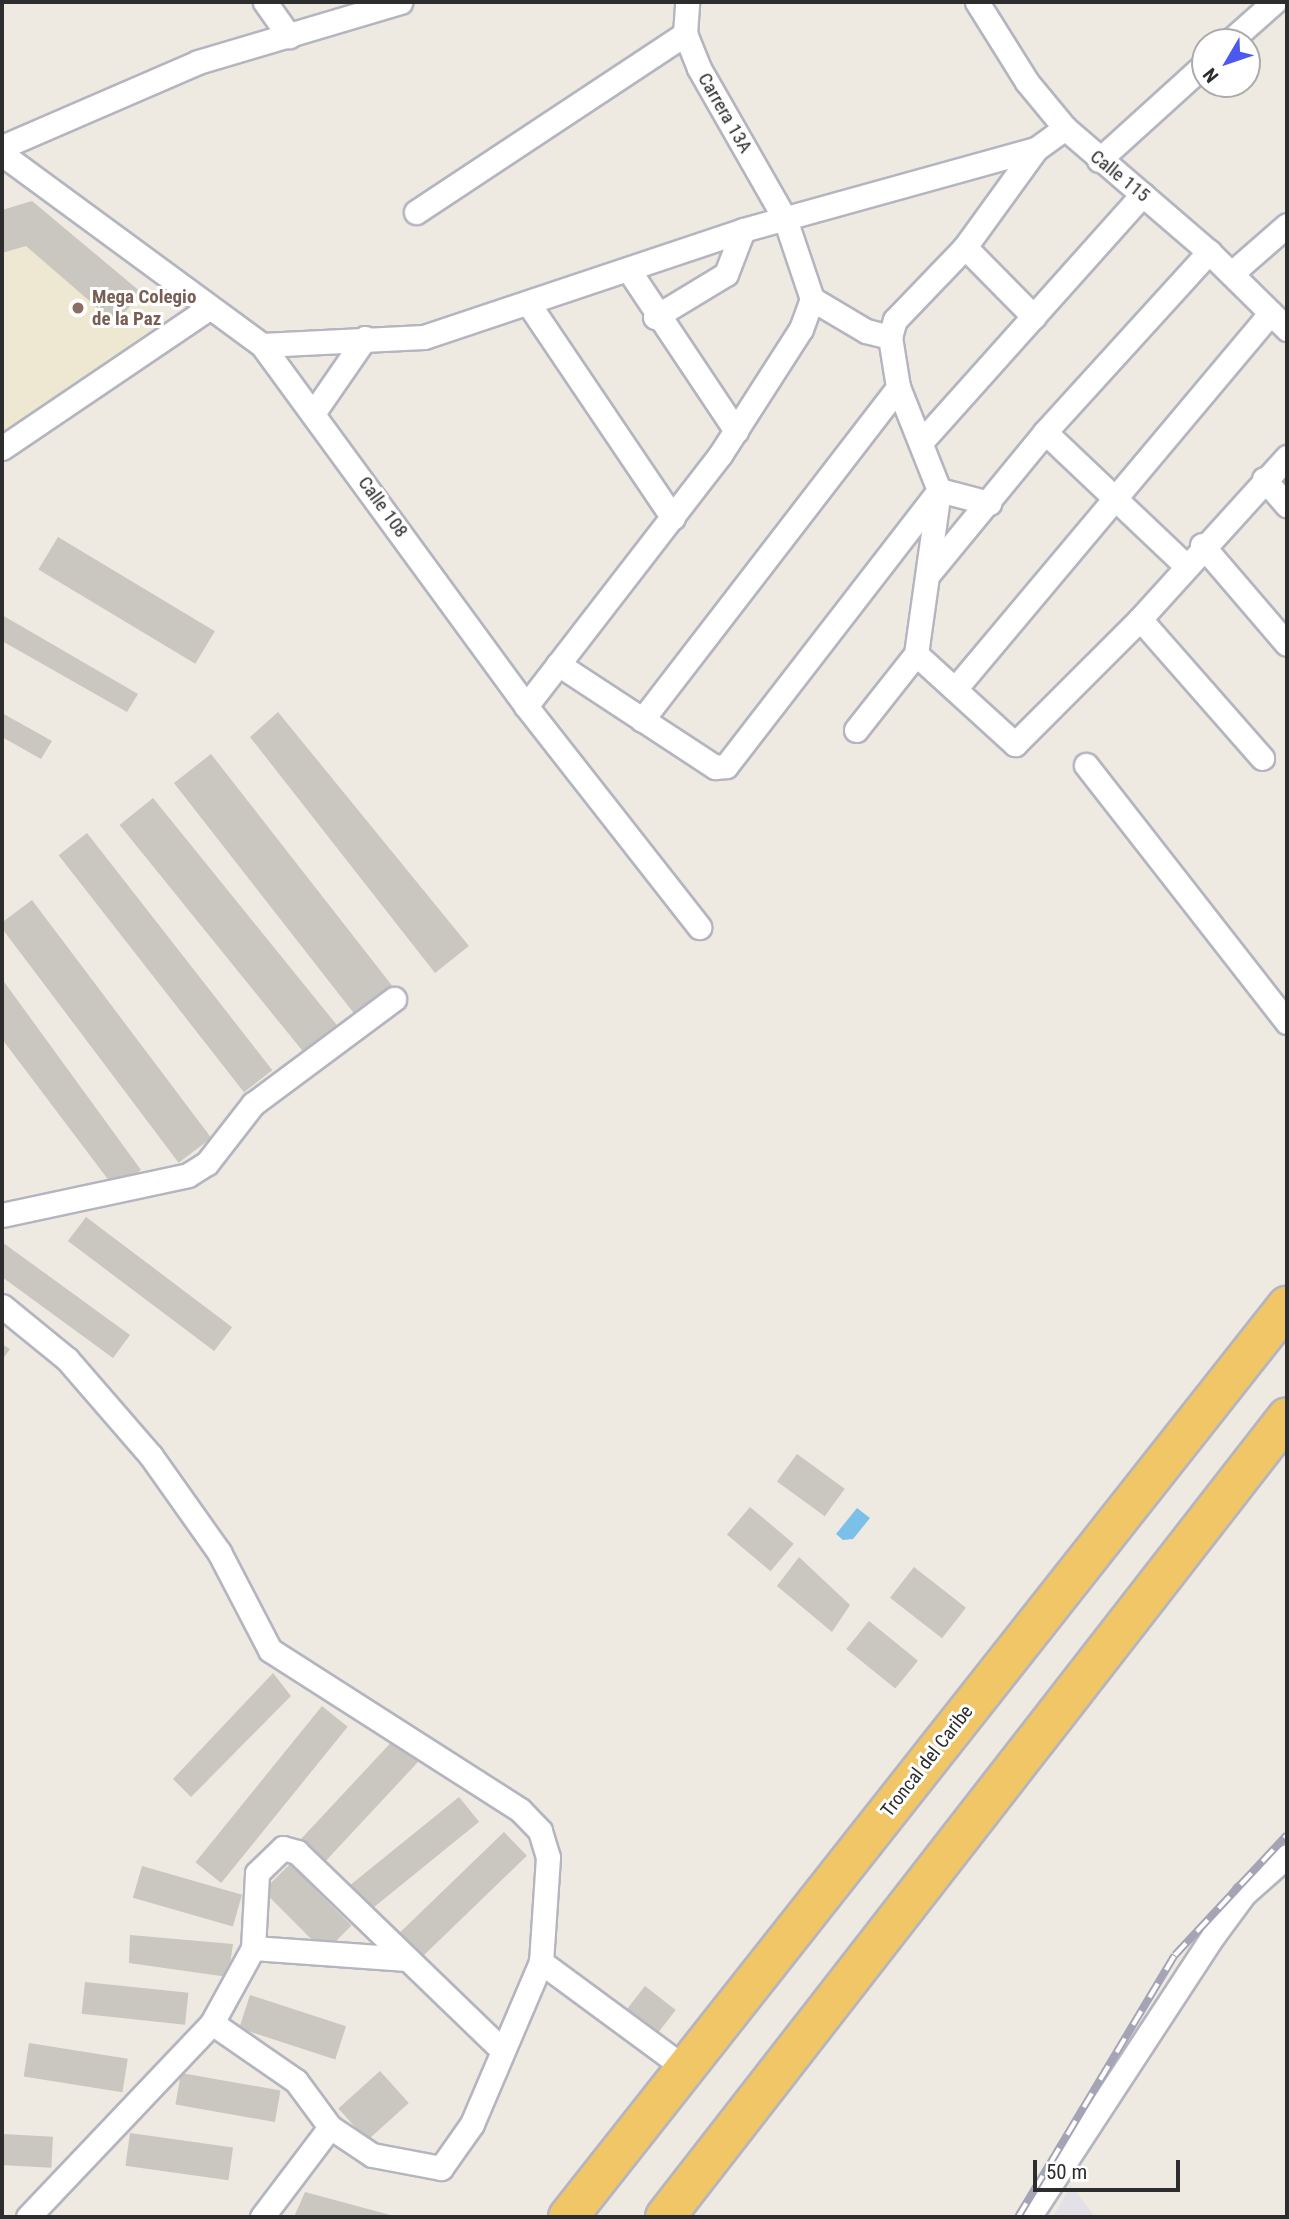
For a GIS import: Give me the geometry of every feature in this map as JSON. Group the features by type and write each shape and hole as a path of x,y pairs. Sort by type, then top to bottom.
{"highway":[{"name":"Troncal del Caribe","path":"568,2217 1287,1306"},
{"path":"665,2217 1287,1417"}],"street":[{"path":"265,2 289,36"},
{"path":"2,147 198,62 400,2"},
{"path":"416,212 685,34 687,2"},
{"name":"Calle 115","path":"977,2 1027,82 1065,128 1209,252 1287,329"},
{"path":"1245,28 1274,2"},
{"name":"Carrera 13A","path":"685,34 785,219 812,299"},
{"path":"1100,160 1191,77"},
{"path":"856,730 916,654 931,571 939,490 922,441 898,387 890,337 910,301 965,247 1036,149 1065,128"},
{"path":"262,345 424,337 743,230 1036,149"},
{"name":"Calle 108","path":"2,154 206,309 262,345 314,412 526,706 699,927"},
{"path":"922,441 1143,194"},
{"path":"1232,273 1287,225"},
{"path":"655,317 726,274 743,230"},
{"path":"965,247 1034,317"},
{"path":"931,571 1045,432 1209,252"},
{"path":"628,269 655,317 736,432"},
{"path":"526,706 673,518 736,432 801,329 812,299 866,331 890,337"},
{"path":"528,303 673,518"},
{"path":"2,448 206,309"},
{"path":"955,689 1112,495 1271,313"},
{"path":"314,412 365,338"},
{"path":"642,720 898,387"},
{"path":"1045,432 1185,565"},
{"path":"916,654 1015,744 1140,620 1202,545 1287,457"},
{"path":"1264,479 1287,505"},
{"path":"939,490 989,503"},
{"path":"558,664 716,767 735,761 939,490"},
{"path":"1202,545 1287,644"},
{"path":"1140,620 1262,758"},
{"path":"1086,765 1287,1022"},
{"path":"2,1215 188,1175 207,1163 253,1104 394,999"},
{"path":"2,1306 67,1359 151,1455 219,1552 271,1650 520,1810 540,1831 548,1857 541,1962 501,2049 472,2124 441,2168 372,2155 330,2127 296,2081 212,2023"},
{"path":"28,2217 212,2023 253,1948 257,1873 276,1851 290,1848 501,2049"},
{"path":"1029,2217 1213,1936 1244,1894 1287,1856"},
{"path":"253,1948 407,1959"},
{"path":"541,1962 685,2068"},
{"path":"262,2217 330,2127"}],"shaded area":[{"name":"Mega Colegio de la Paz","path":"32,201 168,323 2,439 2,210"},
{"path":"1071,2185 1095,2217 1053,2217"}],"water":[{"path":"857,1508 870,1518 853,1539 843,1540 836,1534"}],"building":[{"path":"32,201 142,293 115,323 26,246 2,253 2,210"},
{"path":"58,537 215,631 195,664 38,570"},
{"path":"2,615 138,694 127,712 2,641"},
{"path":"278,712 469,946 435,973 250,737"},
{"path":"2,713 52,741 41,759 2,737"},
{"path":"211,754 395,990 358,1019 174,783"},
{"path":"153,798 339,1028 306,1055 120,825"},
{"path":"87,833 272,1070 244,1092 59,855"},
{"path":"32,900 211,1138 179,1163 2,928 2,923"},
{"path":"2,979 141,1170 116,1190 2,1039"},
{"path":"86,1217 232,1327 214,1351 68,1241"},
{"path":"2,1242 130,1335 113,1358 2,1277"},
{"path":"2,1344 10,1349 2,1360"},
{"path":"797,1454 845,1489 825,1516 777,1482"},
{"path":"750,1507 794,1544 771,1571 727,1535"},
{"path":"799,1557 850,1605 832,1632 777,1586"},
{"path":"914,1567 966,1608 942,1638 890,1598"},
{"path":"869,1621 918,1661 895,1689 846,1649"},
{"path":"273,1673 291,1696 191,1797 173,1779"},
{"path":"322,1706 348,1727 221,1883 196,1862"},
{"path":"398,1735 422,1758 319,1868 295,1845"},
{"path":"459,1797 479,1822 365,1914 345,1890"},
{"path":"504,1832 527,1856 417,1962 394,1938"},
{"path":"290,1864 352,1926 325,1952 263,1891"},
{"path":"142,1866 242,1895 233,1926 133,1898"},
{"path":"130,1935 233,1944 228,1977 129,1963"},
{"path":"85,1982 188,1993 185,2025 82,2014"},
{"path":"645,1986 676,2010 656,2035 625,2011"},
{"path":"250,1995 346,2026 335,2059 239,2028"},
{"path":"29,2043 128,2059 122,2092 24,2077"},
{"path":"380,2071 409,2103 367,2140 338,2108"},
{"path":"181,2073 280,2091 275,2122 175,2105"},
{"path":"130,2133 233,2147 228,2180 125,2166"},
{"path":"2,2134 53,2137 51,2168 2,2165"},
{"path":"305,2192 394,2216 394,2217 294,2217"}],"railway":[{"path":"1018,2217 1175,1955 1287,1835"}],"place":[{"name":"Mega Colegio de la Paz","path":"78,308"}]}
